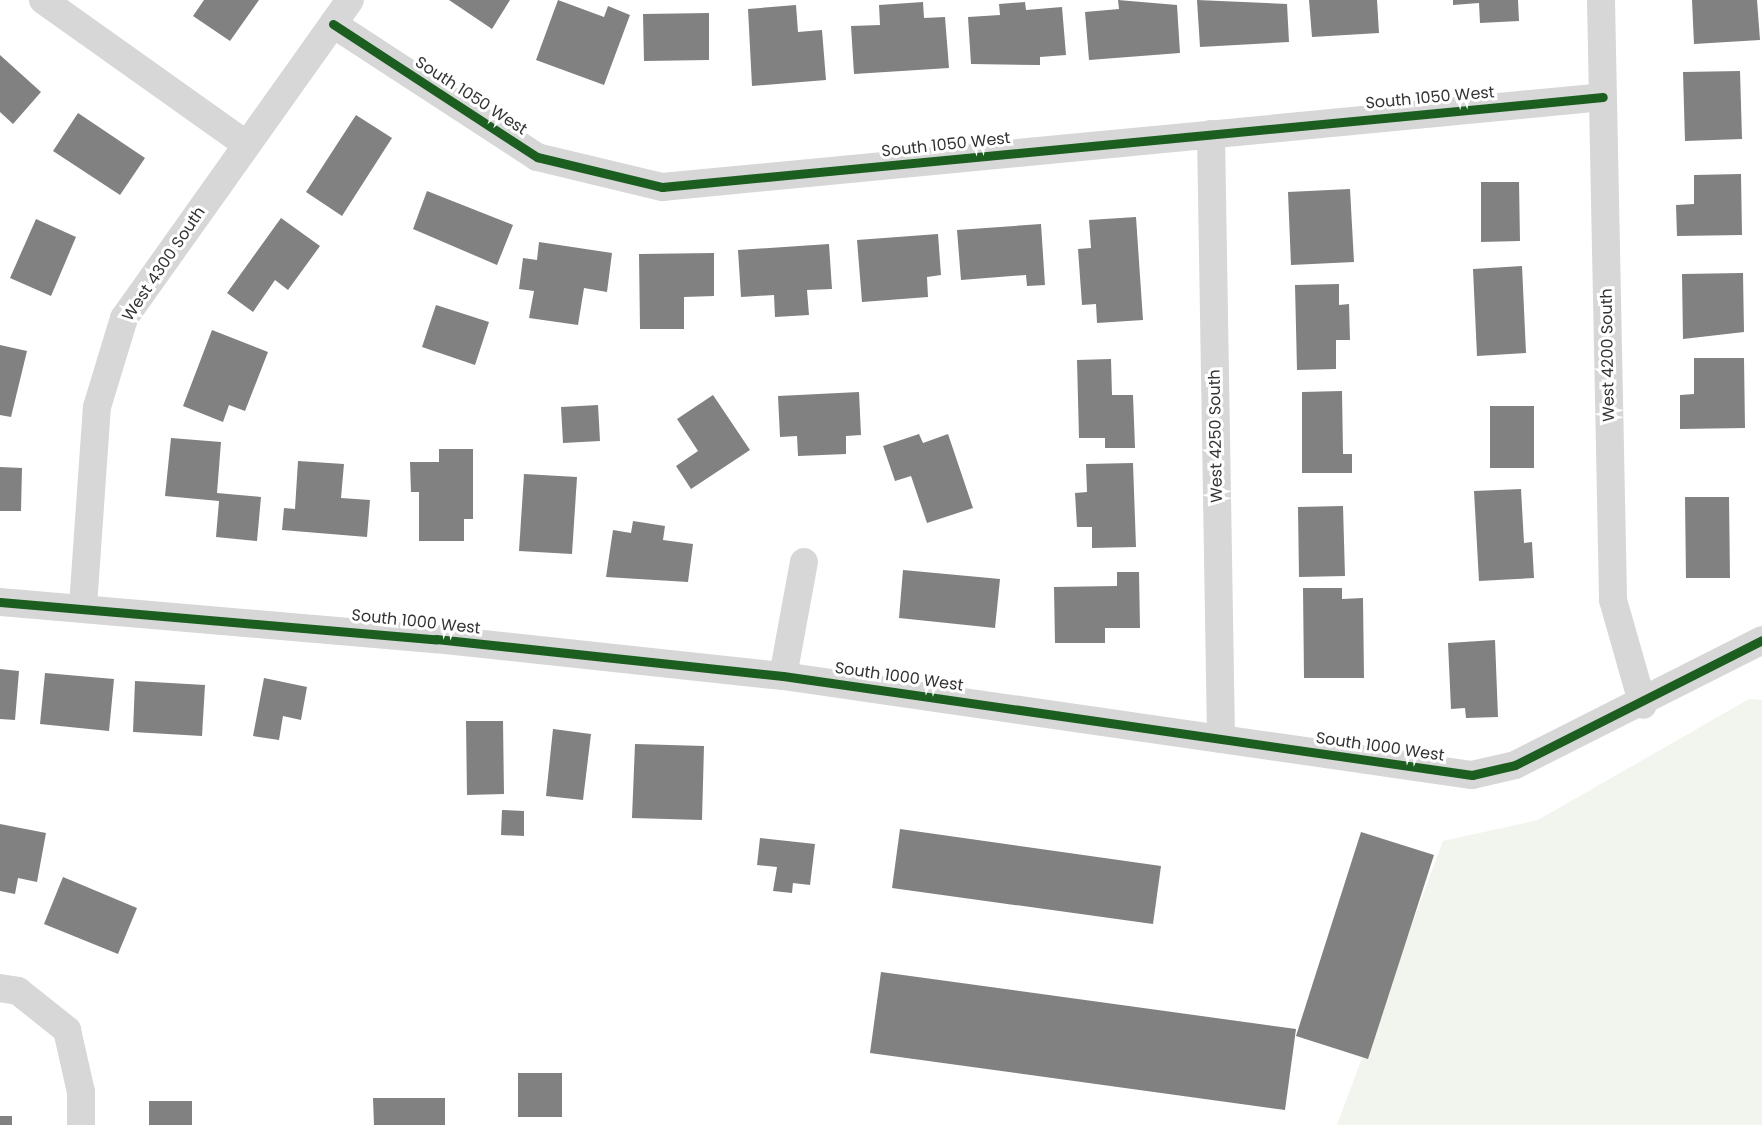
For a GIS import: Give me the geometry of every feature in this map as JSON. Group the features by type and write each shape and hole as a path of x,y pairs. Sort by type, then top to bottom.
{"street":[{"path":"43,0 248,145"},
{"name":"West 4300 South","path":"83,606 97,407 124,318 350,0"},
{"name":"West 4200 South","path":"1600,0 1613,600 1642,705"},
{"name":"South 1050 West","path":"333,24 537,157 662,187 1603,97"},
{"name":"West 4250 South","path":"1211,134 1221,739"},
{"path":"783,676 804,562"},
{"name":"South 1000 West","path":"0,602 83,606 783,676 1472,775 1515,765 1642,705 1762,640"},
{"path":"0,988 18,991 67,1030 81,1092 81,1125"}],"shaded area":[{"path":"1749,699 1762,700 1762,1125 1337,1125 1443,841 1538,820"}],"building":[{"path":"204,0 259,0 230,41 193,16"},
{"path":"449,0 510,0 492,29"},
{"path":"558,0 604,17 608,6 630,15 604,85 536,60"},
{"path":"1118,0 1177,5 1180,53 1089,60 1085,12 1119,9"},
{"path":"1197,0 1287,4 1289,42 1200,47"},
{"path":"1309,0 1377,0 1379,33 1312,37"},
{"path":"1453,0 1518,0 1519,21 1480,23 1479,3 1453,5"},
{"path":"1692,0 1757,0 1760,40 1694,44"},
{"path":"923,2 924,18 945,17 949,68 854,74 851,26 880,25 879,5"},
{"path":"1025,2 1026,10 1062,7 1066,55 1040,57 1040,65 971,64 968,17 1000,15 999,4"},
{"path":"796,5 798,32 822,30 826,80 752,86 748,9"},
{"path":"709,13 709,60 644,61 643,14"},
{"path":"0,55 41,92 13,124 0,112"},
{"path":"1740,71 1742,139 1685,141 1683,72"},
{"path":"78,113 145,158 120,195 53,151"},
{"path":"356,115 392,138 342,216 306,192"},
{"path":"1741,174 1742,235 1677,236 1676,205 1694,204 1694,175"},
{"path":"1481,182 1519,182 1520,241 1481,242"},
{"path":"1350,189 1354,262 1291,265 1288,192"},
{"path":"427,191 513,225 497,265 413,229"},
{"path":"1136,217 1143,320 1097,323 1096,304 1082,305 1078,249 1091,248 1089,220"},
{"path":"281,218 320,246 288,290 275,280 253,312 227,293"},
{"path":"36,219 76,237 51,296 10,278"},
{"path":"1041,224 1045,285 1027,286 1026,275 961,280 957,230"},
{"path":"938,234 941,275 927,277 928,297 862,302 857,240"},
{"path":"539,242 612,253 607,292 584,288 578,325 529,318 534,291 519,289 523,258 537,260"},
{"path":"829,244 832,289 807,290 809,315 775,317 774,295 741,297 738,250"},
{"path":"714,253 714,296 684,297 684,329 640,329 639,254"},
{"path":"1522,266 1526,353 1477,356 1473,269"},
{"path":"1743,273 1744,332 1683,339 1682,274"},
{"path":"1339,284 1339,305 1349,304 1350,340 1336,340 1336,369 1297,370 1295,285"},
{"path":"436,305 489,322 475,365 422,347"},
{"path":"212,330 268,352 245,411 229,405 223,422 183,406"},
{"path":"0,345 27,351 11,417 0,415"},
{"path":"1694,358 1744,358 1745,428 1680,429 1680,395 1694,394"},
{"path":"1111,359 1112,395 1133,395 1135,448 1105,448 1105,438 1079,438 1077,360"},
{"path":"1342,391 1343,454 1352,454 1352,473 1302,473 1302,392"},
{"path":"859,392 861,435 846,436 846,454 798,456 797,436 780,437 778,396"},
{"path":"713,395 750,450 691,489 676,466 698,451 677,419"},
{"path":"598,405 600,441 563,443 561,407"},
{"path":"1490,406 1534,406 1534,468 1490,468"},
{"path":"919,434 923,443 948,434 973,508 927,523 911,476 895,481 883,446"},
{"path":"171,438 221,442 217,493 261,497 257,541 216,537 219,501 165,496"},
{"path":"439,449 473,449 473,519 464,519 464,541 419,541 419,492 411,492 410,462 439,462"},
{"path":"298,461 344,464 341,498 370,500 367,537 282,530 284,508 295,509"},
{"path":"1133,463 1136,547 1092,548 1092,527 1077,527 1075,493 1087,492 1086,464"},
{"path":"0,467 22,468 21,511 0,511"},
{"path":"524,474 577,477 572,554 519,551"},
{"path":"1521,489 1524,543 1532,542 1534,578 1479,581 1474,491"},
{"path":"1685,497 1729,497 1730,578 1686,578"},
{"path":"1343,506 1345,576 1299,577 1298,507"},
{"path":"633,521 665,526 663,540 693,544 688,582 606,577 613,530 631,533"},
{"path":"903,570 1000,579 995,628 899,618"},
{"path":"1117,572 1139,572 1140,628 1105,628 1105,643 1055,643 1054,587 1117,586"},
{"path":"1303,588 1342,588 1342,599 1363,598 1364,678 1304,678"},
{"path":"1495,640 1498,717 1466,718 1465,708 1451,709 1448,643"},
{"path":"0,669 19,671 15,720 0,719"},
{"path":"45,673 114,679 109,731 40,724"},
{"path":"264,678 307,687 301,720 283,716 279,740 253,736"},
{"path":"135,681 205,685 202,736 133,732"},
{"path":"466,721 503,721 504,794 467,795"},
{"path":"553,729 591,734 583,800 546,796"},
{"path":"635,744 704,746 702,820 632,818"},
{"path":"502,810 524,811 524,836 501,835"},
{"path":"0,824 46,833 37,882 18,878 15,894 0,891"},
{"path":"900,829 1161,866 1153,924 892,888"},
{"path":"1361,832 1434,855 1368,1059 1296,1036"},
{"path":"760,838 815,844 810,885 793,883 792,893 773,891 777,867 757,865"},
{"path":"63,877 137,908 118,954 44,924"},
{"path":"881,972 1296,1029 1285,1110 870,1053"},
{"path":"518,1073 562,1073 562,1117 518,1117"},
{"path":"373,1098 445,1098 445,1125 374,1125"},
{"path":"149,1101 192,1101 192,1125 149,1125"},
{"path":"0,1116 12,1116 12,1125 0,1125"}],"cycle path":[{"path":"333,24 537,157 662,187 1603,97"},
{"path":"0,602 436,639 783,676 1472,775 1515,765 1762,640"}]}
